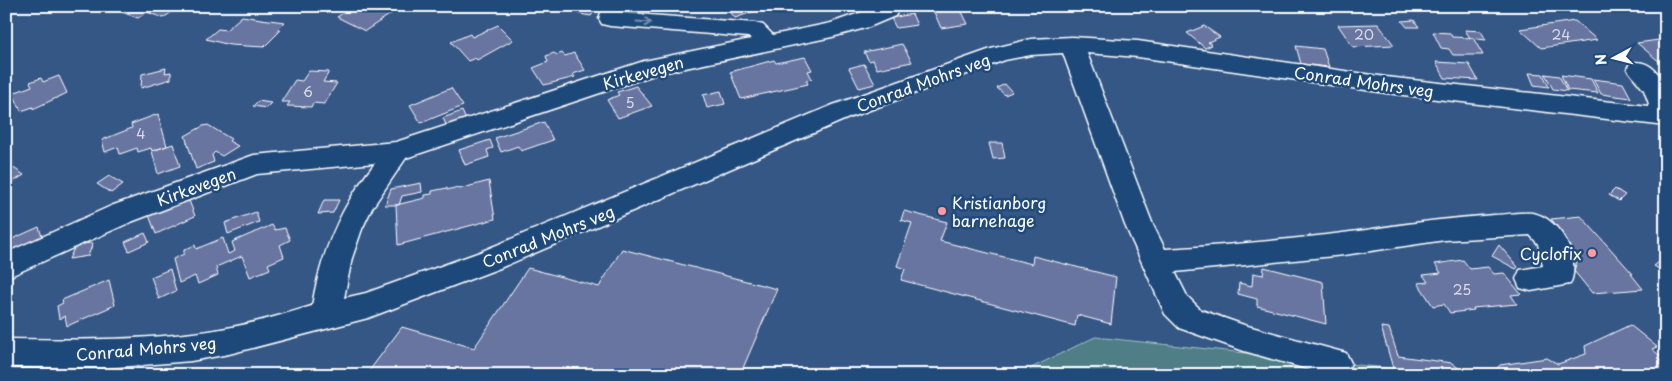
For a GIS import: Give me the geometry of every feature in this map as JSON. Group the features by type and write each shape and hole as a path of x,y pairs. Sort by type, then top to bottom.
{"street":[{"path":"614,6 610,19 755,30 766,42"},
{"name":"Kirkevegen","path":"6,266 121,214 254,165 397,151 652,67 862,22 887,11 890,6"},
{"path":"1072,45 1139,225 1176,305 1190,319 1244,338 1335,363"},
{"name":"Conrad Mohrs veg","path":"6,353 106,354 191,347 229,341 326,317 411,291 490,260 842,111 1016,49 1072,45 1138,49 1386,85 1661,116 1662,104 1658,92 1647,76 1639,69"},
{"path":"326,317 330,281 346,231 375,180 391,162 397,151"},
{"path":"1155,261 1213,258 1344,244 1446,229 1532,224 1542,227 1552,241 1559,276 1531,279"}],"green space":[{"path":"1095,337 1452,375 1029,375 1031,368"}],"building":[{"path":"181,6 163,18 147,12 138,18 108,7"},
{"path":"365,6 403,6 365,31 337,17 352,7 359,10"},
{"path":"579,6 598,6 591,16 574,13"},
{"path":"726,6 752,6 755,11 735,18"},
{"path":"1064,6 1096,6 1073,10 1065,9"},
{"path":"960,8 968,24 941,28 934,12"},
{"path":"912,14 917,25 896,28 891,18"},
{"path":"242,16 285,22 277,30 281,30 264,47 230,45 206,39 218,29 226,30"},
{"path":"1414,20 1419,27 1407,27 1402,21"},
{"path":"1575,21 1597,40 1541,48 1520,29"},
{"path":"1378,24 1394,45 1353,47 1338,25"},
{"path":"498,25 513,40 477,60 475,58 468,61 451,42 470,34 472,37"},
{"path":"1204,26 1220,37 1208,42 1212,45 1205,48 1187,33"},
{"path":"1465,30 1481,31 1486,40 1470,38"},
{"path":"1433,32 1450,33 1452,37 1473,38 1483,55 1453,55 1449,49 1441,48"},
{"path":"1666,39 1666,62 1661,63 1637,43"},
{"path":"902,44 912,62 877,69 873,60 869,61 864,52"},
{"path":"1296,46 1323,49 1329,67 1301,64"},
{"path":"554,53 557,55 562,53 565,56 574,53 585,70 573,74 575,77 544,85 533,68 548,62 546,56"},
{"path":"805,57 812,70 808,71 812,79 806,80 808,84 741,99 730,72 774,60 776,63"},
{"path":"1436,62 1469,64 1478,80 1445,78"},
{"path":"864,64 875,84 859,88 849,68"},
{"path":"166,68 165,73 171,72 171,79 141,88 142,74"},
{"path":"309,71 329,72 323,82 337,83 324,104 313,103 311,107 287,106 290,102 281,102 295,80 302,81"},
{"path":"1529,73 1543,74 1549,87 1534,85"},
{"path":"1545,74 1559,76 1567,91 1553,89"},
{"path":"1561,75 1591,79 1598,93 1568,90"},
{"path":"59,76 67,93 33,109 33,107 21,111 13,93 32,86 30,82 41,78 43,82"},
{"path":"1593,79 1623,83 1631,98 1601,94"},
{"path":"1005,84 1012,92 1005,95 997,88"},
{"path":"636,86 652,106 618,118 607,100 619,95 617,92"},
{"path":"451,88 463,106 421,123 410,105"},
{"path":"721,91 725,104 707,108 703,95"},
{"path":"258,101 271,103 266,108 253,106"},
{"path":"462,111 466,120 447,127 443,118"},
{"path":"158,114 167,146 152,151 151,148 138,152 137,148 120,154 118,147 105,152 102,140 132,128 131,124"},
{"path":"544,122 553,140 521,151 518,146 501,152 495,138"},
{"path":"208,125 231,139 229,141 238,146 222,156 215,152 212,155 214,162 196,169 185,136"},
{"path":"490,140 493,148 487,150 489,157 465,165 459,150"},
{"path":"989,143 1002,143 1005,158 993,159"},
{"path":"173,144 180,166 158,174 152,151"},
{"path":"6,163 24,175 6,186"},
{"path":"109,176 123,184 111,193 97,184"},
{"path":"489,181 495,219 398,245 396,205 425,198 425,195 432,194 432,191 458,187 459,189"},
{"path":"421,183 422,192 402,196 399,205 385,205 391,189"},
{"path":"1615,189 1625,195 1619,201 1609,195"},
{"path":"188,198 195,216 156,234 149,215"},
{"path":"324,200 339,200 333,213 318,214"},
{"path":"904,211 947,222 940,241 1032,264 1033,256 1116,277 1111,324 1077,315 1075,326 901,280 905,269 897,266 912,223 901,220"},
{"path":"256,212 259,222 228,234 225,223"},
{"path":"1581,216 1633,274 1631,274 1643,289 1592,293 1574,271 1578,257 1553,226 1557,226 1551,219"},
{"path":"272,225 275,230 285,228 290,240 280,245 284,257 268,264 270,269 250,277 242,256 216,267 218,275 198,284 195,276 179,283 173,259 184,254 184,250 195,245 196,249 223,238 228,254 235,251 232,242"},
{"path":"39,227 43,240 14,253 10,240"},
{"path":"145,233 149,242 129,251 125,242"},
{"path":"93,243 88,256 69,259 76,244"},
{"path":"1499,245 1518,267 1516,269 1492,256"},
{"path":"622,249 777,289 740,375 366,375 402,327 474,348 528,268 599,287"},
{"path":"1666,256 1666,273 1654,266"},
{"path":"1463,260 1470,269 1488,267 1494,274 1504,273 1521,294 1511,295 1517,304 1473,308 1474,310 1450,313 1444,304 1433,306 1418,283 1428,282 1423,275 1441,273 1435,264"},
{"path":"1264,267 1323,282 1326,324 1257,306 1257,299 1238,294 1239,283 1252,286 1253,273 1263,275"},
{"path":"170,269 176,291 159,299 151,277"},
{"path":"109,280 115,305 67,326 65,316 59,319 57,306 63,303 62,300"},
{"path":"1630,325 1657,347 1652,349 1660,356 1657,358 1666,365 1666,375 1395,375 1381,327 1389,328 1398,356 1452,363 1461,370 1496,369 1500,365 1547,358 1558,364 1586,354 1585,346"}],"place":[{"name":"Kristianborg barnehage","path":"942,211"},
{"name":"Cyclofix","path":"1592,253"}]}
